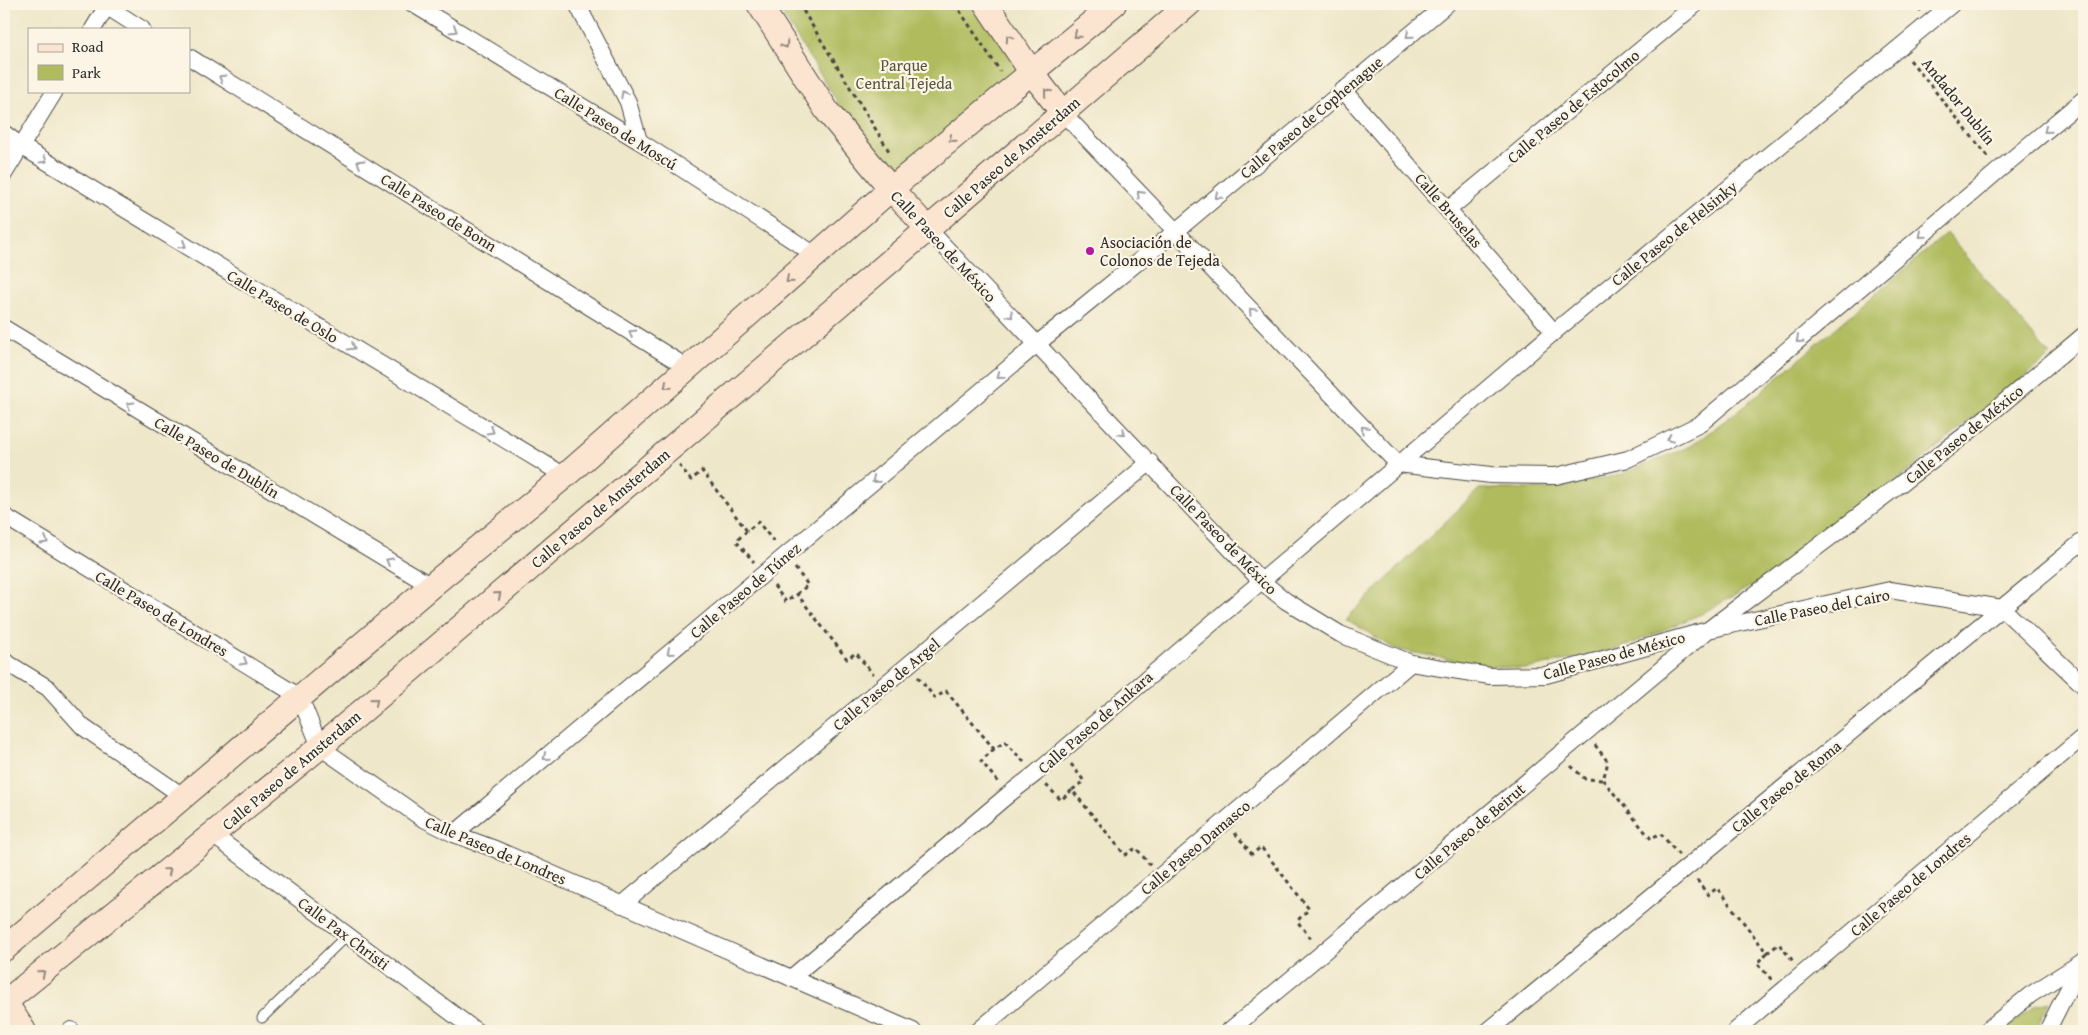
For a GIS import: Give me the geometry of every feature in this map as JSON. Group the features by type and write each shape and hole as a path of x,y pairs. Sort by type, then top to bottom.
{"main road":[{"name":"Calle Paseo de México","path":"759,4 827,111 891,189 928,229"},
{"path":"986,4 1032,73 1062,112"},
{"path":"4,949 431,586 565,476 818,256 891,189 1114,4"},
{"name":"Calle Paseo de Amsterdam","path":"4,1002 320,747 1189,4"},
{"path":"4,1002 24,1031"}],"street":[{"name":"Calle Paseo de Moscú","path":"413,4 638,141 818,256"},
{"path":"577,4 628,102 638,141"},
{"name":"Calle Paseo de Cophenague","path":"1037,344 1176,232 1447,4"},
{"name":"Calle Paseo de Estocolmo","path":"1449,209 1696,4"},
{"name":"Calle Paseo de Helsinky","path":"1398,464 1554,332 1952,4"},
{"path":"94,28 106,5 140,28"},
{"name":"Calle Paseo de Bonn","path":"190,59 688,368"},
{"name":"Calle Bruselas","path":"1343,90 1449,209 1554,332"},
{"path":"4,174 54,92"},
{"path":"1062,112 1398,464 1491,474 1556,476 1628,459 1700,424 2084,99"},
{"name":"Calle Paseo de Oslo","path":"4,133 21,146 565,476"},
{"name":"Calle Paseo de México","path":"928,229 1261,581 1286,601 1340,634 1411,663 1490,676 1546,675 1708,630 1965,435 2084,335"},
{"name":"Calle Paseo de Dublín","path":"4,328 431,586"},
{"name":"Calle Paseo de Túnez","path":"454,834 1037,344"},
{"name":"Calle Paseo de Argel","path":"622,905 1150,462"},
{"name":"Calle Paseo de Ankara","path":"791,978 1035,774 1398,464"},
{"name":"Calle Paseo de Londres","path":"4,516 300,697"},
{"name":"Calle Paseo de Roma","path":"1488,1031 2084,540"},
{"name":"Calle Paseo del Cairo","path":"1708,630 1890,590 2002,608"},
{"path":"2002,608 2084,686"},
{"name":"Calle Paseo de Beirut","path":"1229,1031 1708,630"},
{"path":"4,661 48,688 82,727 184,797"},
{"name":"Calle Paseo Damasco","path":"978,1031 1411,663"},
{"path":"300,697 320,747"},
{"name":"Calle Paseo de Londres","path":"1735,1031 2084,736"},
{"name":"Calle Paseo de Londres","path":"320,747 420,817 454,834 495,849 914,1031"},
{"name":"Calle Pax Christi","path":"213,835 476,1031"},
{"path":"1986,1031 2040,988 2083,960"},
{"path":"2047,1031 2083,960"},
{"path":"2040,988 2060,1006"}],"lane":[{"path":"262,1018 347,935"}],"path":[{"path":"800,4 890,154"},
{"path":"955,4 1000,70 1000,76"},
{"name":"Andador Dublín","path":"1900,48 1999,170"},
{"path":"667,451 691,480 702,471 746,531"},
{"path":"758,522 808,585 786,602 736,541 746,531 758,522"},
{"path":"797,594 847,659 856,653 883,686"},
{"path":"908,666 936,698 946,691 994,749"},
{"path":"1585,733 1608,762 1603,780"},
{"path":"1009,794 981,761 994,749 1005,742 1061,800 1084,781 1061,751"},
{"path":"1560,755 1585,779 1603,780 1650,839 1660,833 1708,895 1718,888 1767,953"},
{"path":"1072,790 1125,855 1136,848 1159,877"},
{"path":"1225,821 1252,854 1262,847 1309,909 1297,921 1323,953"},
{"path":"1782,992 1757,963 1767,953 1779,944 1803,974"}],"green space":[{"name":"Parque Central Tejeda","path":"776,4 977,4 1022,67 891,178 860,138"},
{"path":"1947,233 2050,356 1885,490 1766,578 1701,614 1621,648 1526,669 1478,665 1395,649 1346,619 1479,489 1547,489 1620,475 1691,446 1747,404"},
{"path":"2049,1002 2035,1031 2004,1031 2035,1005"}],"place":[{"name":"Asociación de Colonos de Tejeda","path":"1090,251"}]}
